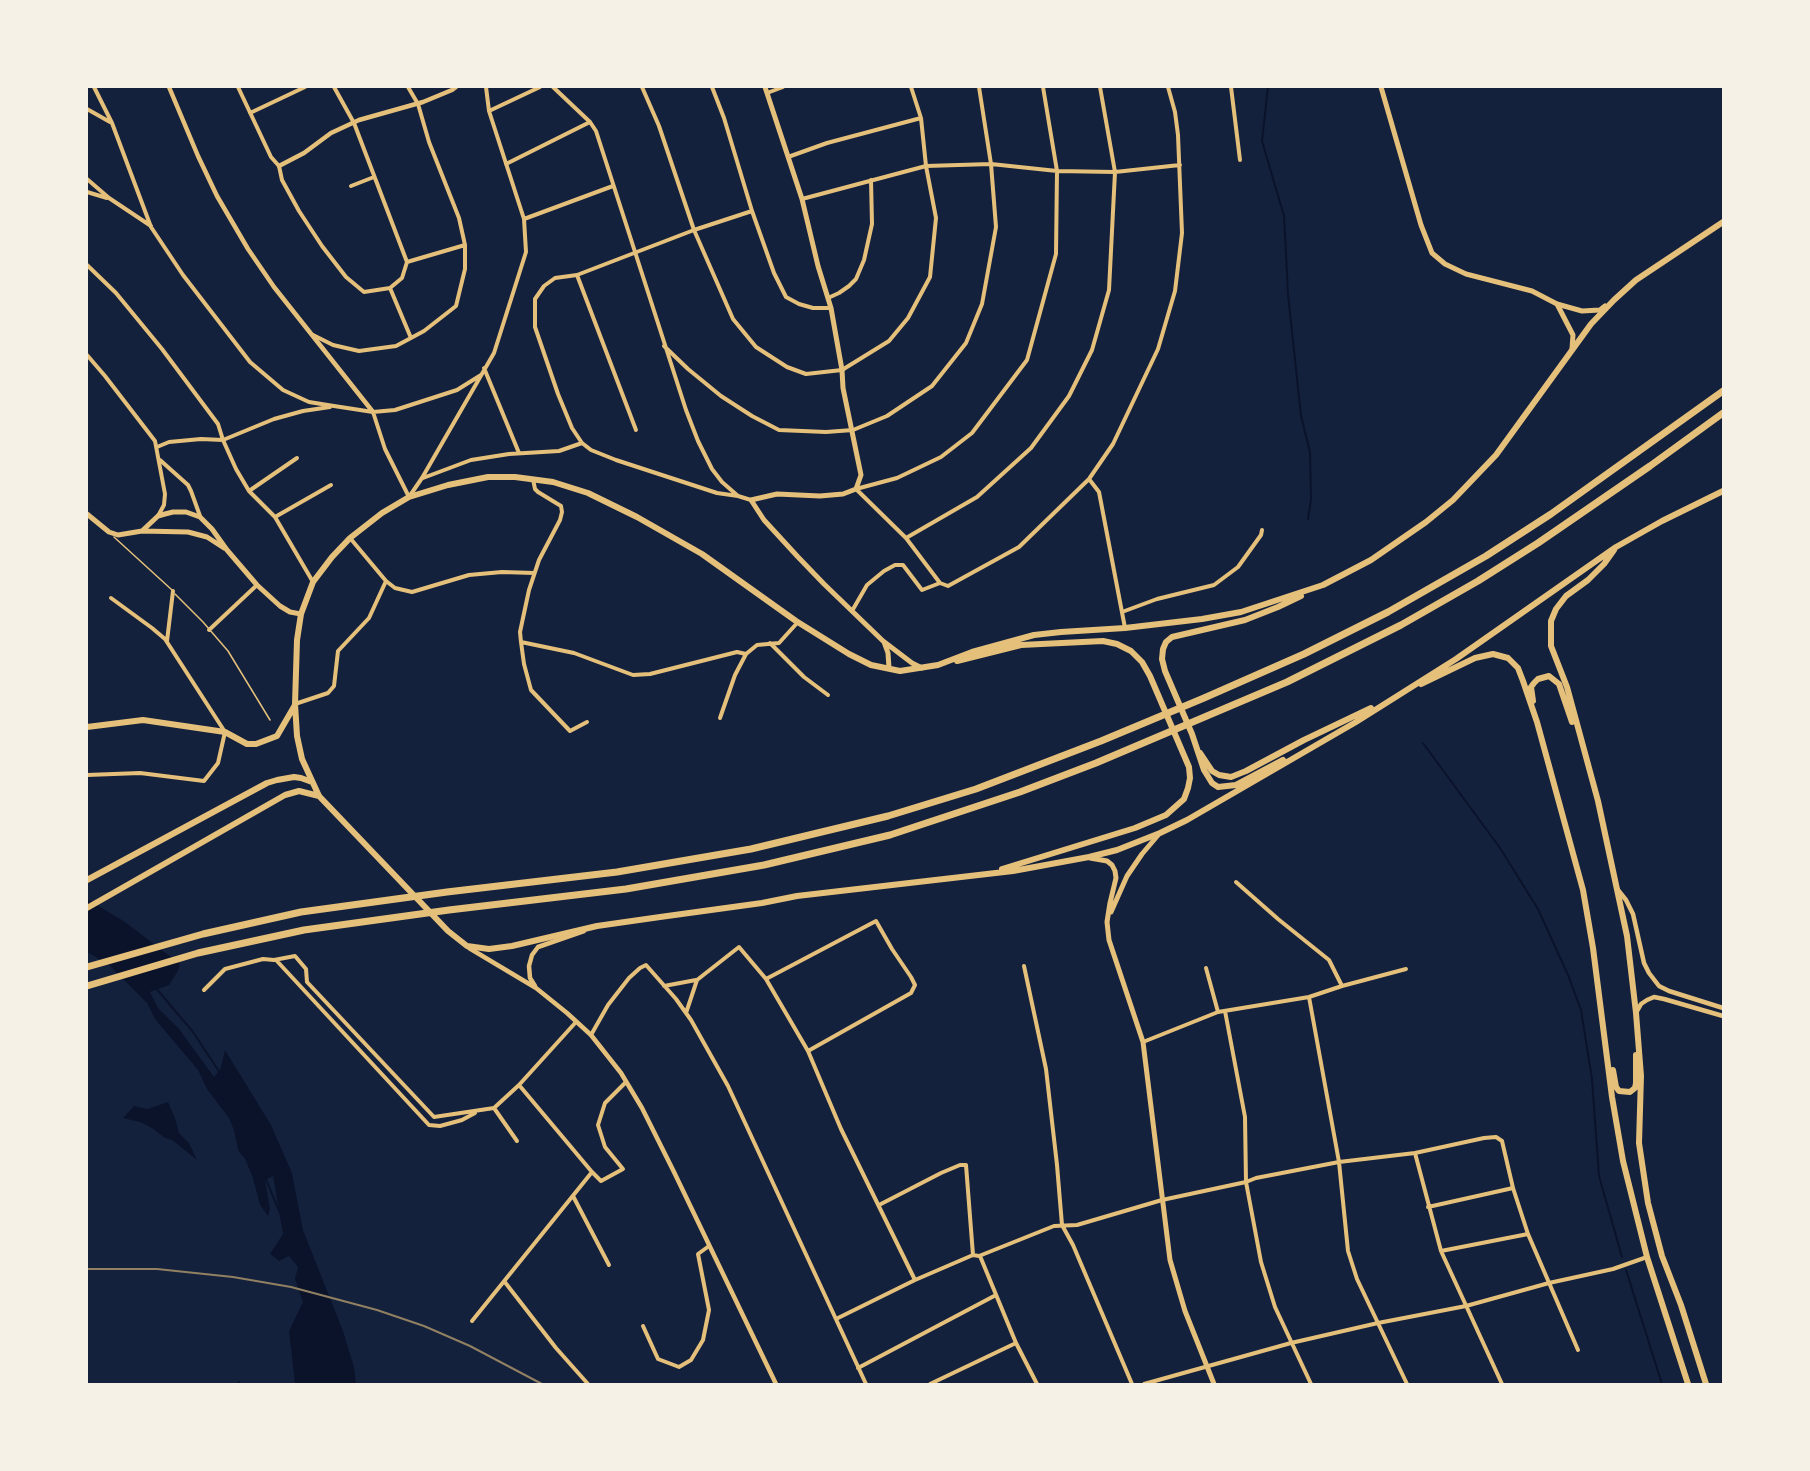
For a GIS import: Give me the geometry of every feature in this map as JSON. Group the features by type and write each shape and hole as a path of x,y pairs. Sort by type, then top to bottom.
{"highway":[{"path":"87,967 203,933 301,912 617,872 751,849 899,813 957,795 1156,718 1278,666 1388,612 1486,556 1551,514 1723,391"},
{"path":"87,986 198,953 270,937 366,921 626,889 725,872 802,857 926,824 1063,776 1287,682 1401,625 1538,543 1723,413"}],"main road":[{"path":"1381,87 1421,225 1432,253 1445,264 1466,274 1532,291 1557,304 1582,311 1600,310 1614,300"},
{"path":"766,90 802,199 831,308 843,388 861,475 856,489 843,494 820,496 777,494 751,500 764,519 798,557 883,641 922,668"},
{"path":"1688,1384 1647,1257 1623,1161 1583,890 1537,722 1518,668 1508,658 1493,654 1475,658 1231,777 1212,771 1200,753 1162,659 1166,642 1172,637 1245,620 1278,607 1371,560 1453,500 1496,456 1591,324 1614,300 1636,280 1723,222"},
{"path":"1557,304 1573,335 1572,350"},
{"path":"990,873 1135,828 1172,811 1184,799 1190,778 1189,767 1150,676 1142,662 1131,651 1117,644 1103,641 1021,645 938,665 900,671 871,665 798,622 702,554 637,518 588,493 533,478 488,477 448,485 409,497 382,513 350,538 313,582 301,614 296,657 295,704 302,759 312,782 319,796 443,926 467,946 489,949 512,946 597,926 797,896 990,873 1089,857 1117,850 1160,833 1356,722 1455,659 1616,547 1723,491"},
{"path":"142,531 158,516 173,512 186,512 200,517 258,585 280,606 290,612 301,614"},
{"path":"87,514 109,532 118,535 142,531 192,533 207,537 227,550"},
{"path":"158,516 156,525 162,532"},
{"path":"192,533 200,527 200,517"},
{"path":"1616,547 1604,564 1588,580 1566,596 1556,609 1551,621 1551,646 1567,687 1598,801 1627,936 1641,1076 1639,1143 1648,1203 1662,1256 1681,1305 1706,1384"},
{"path":"938,665 972,652 1034,635 1202,619 1241,612 1323,585"},
{"path":"883,641 888,653 889,668"},
{"path":"1537,722 1531,687 1538,679 1550,676 1559,684 1582,746"},
{"path":"87,727 143,720 225,732 247,744 256,744 277,736 295,704"},
{"path":"1200,753 1204,770 1212,783 1218,787 1228,787 1248,779 1328,734 1356,722"},
{"path":"90,879 267,783 294,777 312,782"},
{"path":"87,908 285,795 299,791 319,796"},
{"path":"1107,922 1127,876 1160,833"},
{"path":"1089,857 1107,861 1115,871 1116,878 1107,922 1109,940 1143,1042 1170,1260 1185,1311 1214,1384"},
{"path":"1603,1016 1616,1087 1619,1091 1626,1093 1635,1088 1636,1083 1636,1013"},
{"path":"1647,1257 1662,1256"}],"street":[{"path":"94,87 112,123 151,227 183,275 250,362 284,390 309,402 373,412 395,410 457,390 481,375"},
{"path":"169,87 217,196 248,249 274,287 373,412 385,449 409,497 494,353 526,252 524,219 489,111 486,87"},
{"path":"238,87 271,157 279,166 282,180 298,211 322,246 346,277 364,292 390,288 402,278 407,262 354,123 334,87"},
{"path":"250,113 305,87"},
{"path":"312,335 333,345 359,351 396,346 424,331 456,306 465,269 465,245 459,218 429,142 418,104 408,87"},
{"path":"279,166 304,153 331,133 354,123 418,104 456,87"},
{"path":"489,111 540,87"},
{"path":"553,87 590,122 596,131 664,345 698,441 712,469 722,482 738,496"},
{"path":"642,87 659,126 694,230 733,319 756,347 788,367 806,374 842,370 889,341 908,318 930,277 936,218 926,166 921,118 911,87"},
{"path":"712,87 724,118 752,211 774,273 786,297 813,308 831,308"},
{"path":"766,90 783,87"},
{"path":"664,345 688,369 721,396 779,430 826,432 853,429 887,416 932,386 966,343 982,304 996,227 991,164 979,87"},
{"path":"856,489 897,478 941,457 972,433 1027,360 1056,254 1057,171 1043,87"},
{"path":"906,538 977,497 1031,448 1069,396 1092,350 1109,290 1115,172 1100,87"},
{"path":"856,489 906,538 940,583 948,586 1019,547 1089,478 1113,444 1129,413 1158,349 1175,291 1182,233 1180,165 1175,112 1168,87"},
{"path":"1231,87 1240,160"},
{"path":"87,109 112,123"},
{"path":"787,157 826,142 921,118"},
{"path":"506,164 590,122"},
{"path":"802,199 926,166 991,164 1057,171 1115,172 1180,165"},
{"path":"351,186 374,177"},
{"path":"87,179 109,198 151,227"},
{"path":"828,298 839,293 856,279 864,260 872,224 871,180"},
{"path":"524,219 613,186"},
{"path":"87,192 109,198"},
{"path":"751,500 717,493 616,460 591,450 582,443 572,428 535,327 535,299 544,286 555,278 577,275 694,230 752,211"},
{"path":"407,262 465,245"},
{"path":"87,265 116,293 162,349 218,424 236,469 249,491 275,517 313,582"},
{"path":"577,275 636,430"},
{"path":"390,288 411,338"},
{"path":"87,355 150,433 160,460 165,494 164,505 158,516"},
{"path":"484,368 519,453"},
{"path":"156,447 169,442 201,439 223,440 274,419 334,406"},
{"path":"422,478 471,460 519,453 559,451 582,443"},
{"path":"249,491 297,458"},
{"path":"160,460 188,485 200,517"},
{"path":"533,478 535,489 561,506 562,512 534,573 520,632 524,664 531,690 570,731 587,722"},
{"path":"1089,478 1099,492 1125,628"},
{"path":"275,517 331,485"},
{"path":"1122,612 1157,599 1214,585 1238,567 1262,530"},
{"path":"350,538 386,581 395,588 412,592 469,575 501,572 534,573"},
{"path":"852,610 867,585 895,565 903,565 922,590 940,583"},
{"path":"295,704 328,693 334,686 338,651 369,618 386,581"},
{"path":"209,630 258,585"},
{"path":"167,643 173,591"},
{"path":"87,775 140,773 204,781 218,763 225,732 167,643 152,628 111,598"},
{"path":"720,718 735,675 746,654 757,645 769,642 779,643 798,622"},
{"path":"521,642 574,653 633,675 650,674 737,652 746,654"},
{"path":"769,642 804,677 828,695"},
{"path":"1236,882 1329,960 1342,986"},
{"path":"1618,890 1633,914 1648,973 1659,986 1723,1008"},
{"path":"766,980 876,921 911,976 915,985 911,993 808,1051"},
{"path":"536,988 529,966 532,955 538,947 597,926"},
{"path":"467,946 536,988 603,1048 642,1108 776,1384"},
{"path":"664,986 697,980 739,947 766,980 808,1051 841,1129 915,1280"},
{"path":"204,990 225,969 263,959 276,960 296,956 306,969 307,982 434,1118 494,1107 519,1085 576,1022"},
{"path":"276,960 429,1125 440,1126 462,1120 478,1111"},
{"path":"591,1035 608,1005 629,978 646,965 686,1013 728,1086 866,1384"},
{"path":"1024,966 1046,1069 1062,1225 1073,1245 1131,1383 1125,1384"},
{"path":"1206,968 1218,1012"},
{"path":"1143,1042 1218,1012 1309,997 1406,969"},
{"path":"686,1013 697,980"},
{"path":"1309,997 1339,1162 1348,1251 1357,1279 1407,1384"},
{"path":"1636,1013 1641,1004 1654,997 1723,1016"},
{"path":"1225,1011 1245,1117 1246,1182 1261,1262 1275,1307 1311,1384"},
{"path":"519,1085 601,1181 623,1168 605,1147 598,1125 605,1103 626,1082"},
{"path":"494,1107 517,1141"},
{"path":"836,1319 915,1280 973,1255 980,1256 1054,1226 1077,1225 1162,1200 1256,1178 1339,1162 1415,1153 1496,1137 1502,1141 1513,1188 1528,1234 1578,1350"},
{"path":"1415,1153 1441,1251 1502,1384"},
{"path":"879,1204 941,1173 966,1165 973,1255"},
{"path":"472,1321 592,1172"},
{"path":"1428,1207 1513,1188"},
{"path":"573,1196 609,1264"},
{"path":"1441,1251 1528,1234"},
{"path":"643,1326 658,1359 679,1367 691,1360 703,1340 709,1310 698,1254 709,1246"},
{"path":"980,1256 1016,1342 1037,1384"},
{"path":"1144,1384 1206,1367 1216,1362 1291,1343 1466,1306 1549,1283 1613,1269 1647,1257"},
{"path":"504,1281 556,1348 588,1384"},
{"path":"858,1368 996,1295"},
{"path":"930,1384 1016,1342"}],"lane":[{"path":"109,532 173,591 228,651 270,720"}],"water":[{"path":"87,899 125,922 180,964 169,985 150,992 158,1008 179,1029 214,1077 220,1070 225,1050 271,1125 292,1173 303,1230 343,1331 354,1367 356,1384 295,1384 289,1331 303,1302 295,1279 298,1267 289,1256 279,1261 270,1254 283,1234 273,1176 265,1180 270,1209 268,1216 260,1205 253,1178 245,1159 238,1150 229,1118 207,1089 198,1070 155,1019 147,1003 109,965 87,952"},
{"path":"168,1102 179,1133 189,1143 197,1160 172,1140 165,1138 152,1128 123,1118 134,1106 148,1109"}],"waterway":[{"path":"1268,87 1262,141 1284,216 1288,294 1301,416 1310,452 1311,499 1308,519"},
{"path":"1423,743 1500,848 1538,909 1568,975 1581,1010 1592,1079 1599,1176 1622,1257"},
{"path":"155,987 193,1032 220,1073"},
{"path":"265,1177 280,1213"},
{"path":"1626,1270 1662,1384"}],"railway":[{"path":"87,1269 157,1269 233,1277 291,1287 377,1310 424,1326 470,1346 542,1384"}]}
